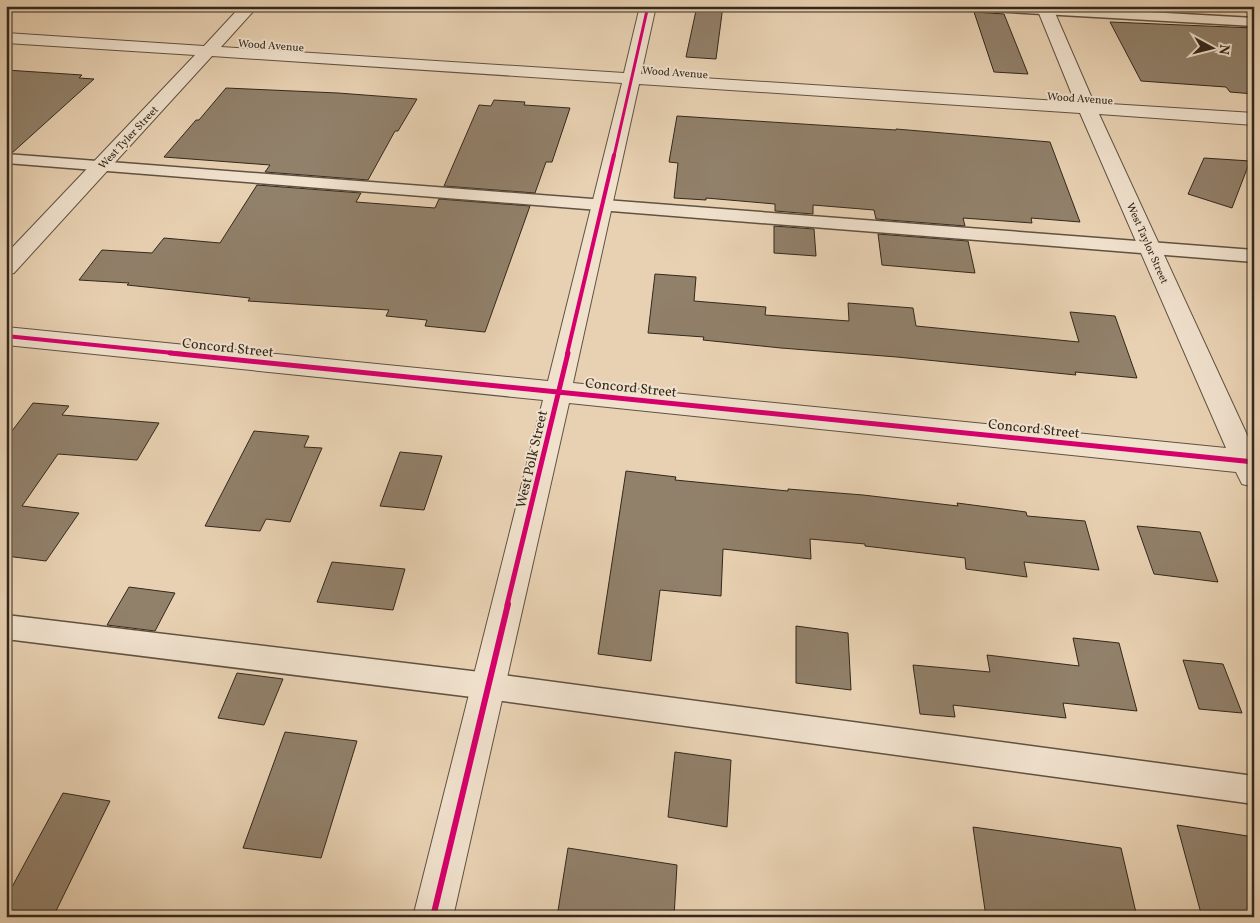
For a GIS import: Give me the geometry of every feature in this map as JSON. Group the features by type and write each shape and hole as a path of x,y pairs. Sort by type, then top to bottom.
{"street":[{"name":"West Tyler Street","path":"6,268 250,6"},
{"name":"West Polk Street","path":"433,917 603,204 648,6"},
{"name":"West Taylor Street","path":"1045,8 1150,249 1251,468"},
{"name":"Wood Avenue","path":"6,38 1254,119"},
{"name":"Concord Street","path":"6,336 558,391 1251,468"}],"lane":[{"path":"974,6 1045,8 1254,22"},
{"path":"6,158 1254,256"},
{"path":"6,627 488,686 1254,790"}],"building":[{"path":"697,6 723,6 716,59 686,57"},
{"path":"974,12 1004,14 1028,74 994,72"},
{"path":"1110,22 1254,28 1254,94 1230,92 1226,87 1141,81"},
{"path":"6,70 82,75 79,78 94,79 12,153 6,152"},
{"path":"226,88 417,99 398,131 395,131 368,180 265,172 270,165 164,157"},
{"path":"494,100 525,102 524,105 570,108 552,162 546,162 535,193 444,186 479,105 491,106"},
{"path":"677,116 896,129 1050,142 1080,222 1031,218 1032,223 963,218 965,226 876,219 874,210 813,205 813,214 775,211 775,204 706,198 706,200 674,198 678,163 669,162"},
{"path":"1204,158 1250,161 1232,208 1188,194"},
{"path":"257,185 361,193 356,202 435,208 439,199 530,206 485,332 425,326 427,320 386,316 389,310 248,301 250,298 127,285 129,283 79,280 102,250 152,253 164,238 220,243"},
{"path":"774,226 814,229 816,256 774,253"},
{"path":"878,234 968,241 975,273 882,265"},
{"path":"655,274 696,277 694,301 766,307 765,315 849,321 848,303 913,308 916,326 1079,342 1070,312 1115,316 1137,378 1075,372 1076,375 897,357 781,348 703,340 704,337 648,333"},
{"path":"33,403 69,406 62,415 159,423 137,460 58,454 22,506 79,513 46,561 6,556 6,439"},
{"path":"254,431 309,436 304,447 322,448 290,522 266,519 260,531 205,526"},
{"path":"400,452 442,456 424,510 380,506"},
{"path":"626,471 676,477 675,480 788,491 788,489 863,495 958,506 957,503 1026,512 1027,516 1085,521 1099,570 1024,562 1027,577 966,569 965,558 865,546 865,544 810,539 811,559 723,549 721,596 660,590 651,661 598,654"},
{"path":"1137,526 1200,532 1218,582 1154,574"},
{"path":"332,562 405,569 393,610 317,602"},
{"path":"129,587 175,593 155,631 107,625"},
{"path":"796,626 848,633 851,690 796,683"},
{"path":"1073,638 1119,643 1137,711 1063,703 1066,718 953,705 955,717 920,714 913,665 990,672 987,655 1079,666"},
{"path":"1183,660 1223,664 1242,713 1199,709"},
{"path":"237,673 283,679 264,725 218,718"},
{"path":"285,732 357,741 321,858 243,848"},
{"path":"675,752 731,760 727,827 668,817"},
{"path":"63,793 110,801 53,917 6,917 6,898"},
{"path":"1177,825 1254,837 1254,917 1202,917"},
{"path":"973,827 1121,848 1137,917 1105,917 1063,911 1064,917 986,917"},
{"path":"568,848 677,865 674,917 557,917"}],"cycle path":[{"path":"433,917 603,204 648,6"},
{"path":"6,336 1254,462"}]}
